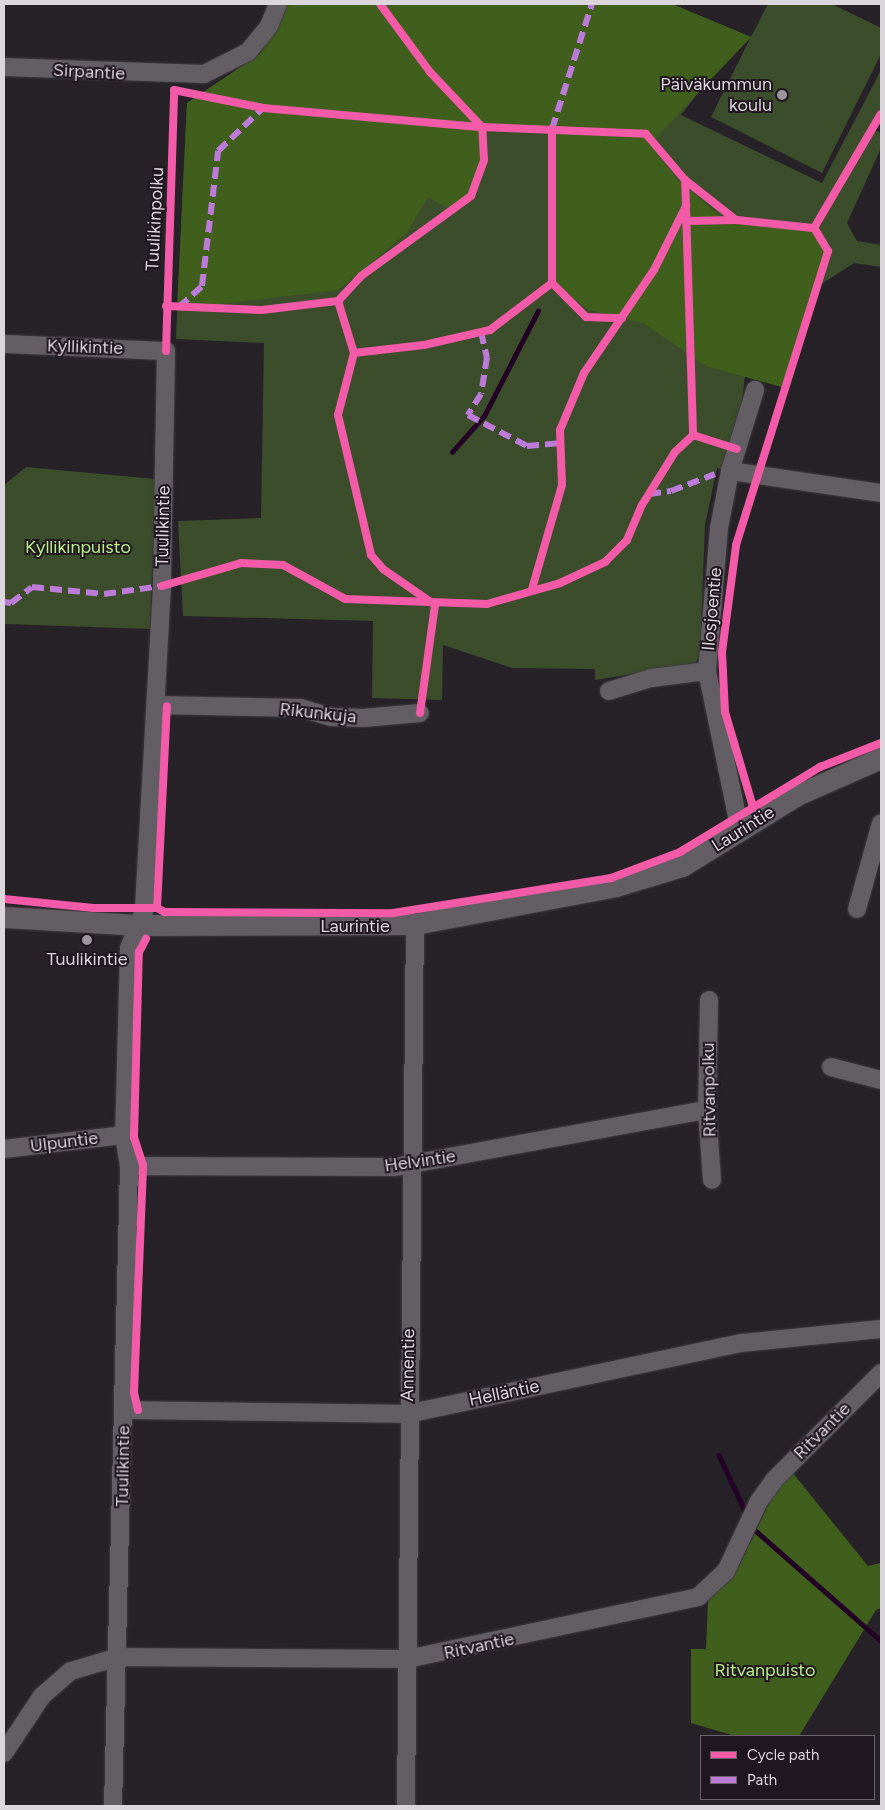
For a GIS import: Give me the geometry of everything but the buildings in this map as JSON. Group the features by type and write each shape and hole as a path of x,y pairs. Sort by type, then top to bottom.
{"street":[{"name":"Sirpantie","path":"4,67 179,81 220,69 248,52 269,26 278,4"},
{"name":"Kyllikintie","path":"4,344 166,351"},
{"name":"Tuulikintie","path":"113,1806 129,1166 124,1135 129,948 144,911 156,705 166,351"},
{"name":"Ilosjoentie","path":"745,828 737,816 708,671 719,528 730,470 755,390"},
{"path":"730,470 881,493"},
{"path":"609,691 651,678 708,671"},
{"name":"Rikunkuja","path":"156,705 300,708 332,717 363,718 420,713"},
{"name":"Laurintie","path":"4,917 137,925 415,924 616,886 682,866 797,796 881,758"},
{"path":"857,909 881,823"},
{"name":"Annentie","path":"406,1806 407,1414 415,924"},
{"name":"Ritvanpolku","path":"709,1000 707,1110 712,1180"},
{"path":"831,1067 881,1080"},
{"name":"Helvintie","path":"129,1166 412,1164 707,1110"},
{"name":"Ulpuntie","path":"4,1149 124,1135"},
{"name":"Helläntie","path":"124,1410 407,1414 742,1343 881,1329"},
{"name":"Ritvantie","path":"4,1753 42,1696 71,1670 118,1657 407,1659 698,1597 726,1570 759,1501 775,1479 881,1373"}],"green space":[{"path":"288,4 672,4 751,37 768,4 832,4 881,28 881,54 822,173 711,117 750,39 712,75 681,115 822,183 881,70 881,107 870,128 881,133 881,148 847,223 857,241 881,245 881,267 854,263 820,285 785,388 745,375 738,436 725,470 717,468 705,525 700,655 695,664 595,680 595,669 512,668 443,645 442,700 372,698 373,621 183,616 178,521 261,518 264,343 176,339 187,103 260,54"},
{"path":"288,4 672,4 751,37 650,144 678,180 728,223 822,231 828,251 785,388 706,366 643,323 589,310 552,283 552,129 482,127 484,160 471,196 451,210 428,197 407,233 338,290 177,309 187,103 260,54"},
{"name":"Kyllikinpuisto","path":"26,467 155,479 150,629 4,624 4,485"},
{"name":"Ritvanpuisto","path":"792,1472 868,1566 881,1563 881,1608 876,1610 800,1735 732,1735 691,1723 691,1649 706,1649 708,1601 740,1564 771,1499"}],"waterway":[{"path":"452,452 484,416 538,311"},
{"path":"719,1455 747,1515"},
{"path":"756,1531 881,1641"}],"marked path":[{"path":"552,129 592,4"},
{"path":"179,307 202,286 218,151 263,108"},
{"path":"481,332 487,357 481,394 468,415 527,446 560,443"},
{"path":"649,494 671,491 715,474"},
{"path":"4,602 11,603 32,587 104,594 162,586"}],"cycle path":[{"path":"338,301 361,276 471,196 484,160 482,127 430,72 380,4"},
{"name":"Tuulikinpolku","path":"166,351 174,90 263,108 482,127 646,134 685,180 736,220"},
{"path":"753,807 725,712 722,652 736,545 828,251 814,228 881,114"},
{"path":"552,129 552,283"},
{"path":"532,589 562,485 560,430 584,373 654,270 686,206 685,180"},
{"path":"686,209 693,435"},
{"path":"686,221 736,220 814,228"},
{"path":"354,353 424,345 490,330 552,283 586,317 622,318"},
{"path":"166,306 262,310 338,301 354,353 338,415 371,555 383,569 435,605 420,713"},
{"path":"162,586 241,563 283,565 345,599 487,604 560,583 605,562 627,540 642,505 675,452 693,435 737,449"},
{"path":"157,908 167,706"},
{"path":"4,899 94,908 157,908 165,912 393,913 611,878 680,852 820,767 881,743"},
{"path":"138,1410 134,1392 143,1165 134,1137 139,952 146,939"}],"place":[{"name":"Päiväkummun koulu","path":"782,95"},
{"name":"Tuulikintie","path":"87,940"}]}
